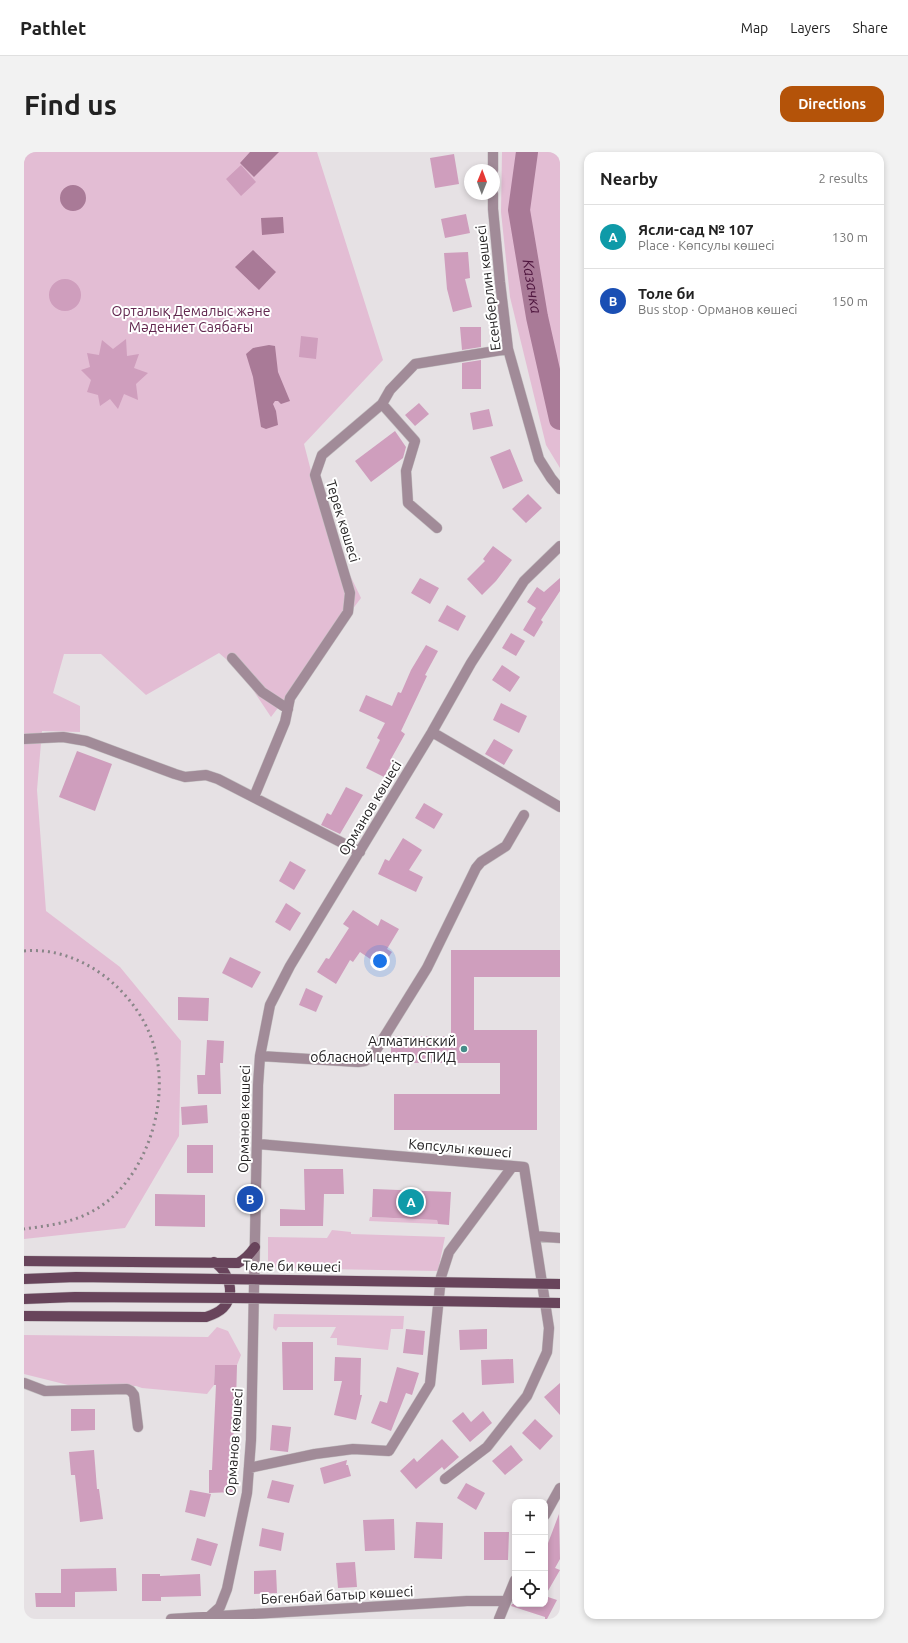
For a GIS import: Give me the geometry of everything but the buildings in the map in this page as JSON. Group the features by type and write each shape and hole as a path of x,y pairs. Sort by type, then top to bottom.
{"main road":[{"path":"24,1261 238,1263 247,1257 254,1247"},
{"path":"24,1316 206,1317 216,1313 224,1307 229,1294 229,1283 226,1275 220,1266 214,1262"},
{"name":"Төле би көшесі","path":"24,1279 76,1277 560,1284"},
{"path":"24,1299 75,1297 232,1298 560,1303"}],"street":[{"path":"493,152 493,164"},
{"name":"Есенберлин көшесі","path":"493,200 508,350 539,459 560,489"},
{"name":"Терек көшесі","path":"254,797 286,722 290,698 348,612 350,593 315,475 322,456 382,404 390,390 415,364 508,350"},
{"path":"382,404 415,442 406,471 408,503 437,528"},
{"name":"Орманов көшесі","path":"210,1616 220,1607 227,1589 247,1493 249,1468 260,1056 270,1005 290,966 432,732 471,663 524,581 560,546"},
{"path":"232,658 262,692 288,709"},
{"path":"432,732 560,807"},
{"path":"24,739 63,737 86,740 185,777 206,776 218,779 360,852"},
{"path":"260,1056 358,1062 366,1061 373,1055 427,968 476,868 481,862 506,846 524,815"},
{"name":"Көпсулы көшесі","path":"258,1144 524,1167 549,1328 547,1352 527,1396 487,1446 445,1479"},
{"path":"249,1468 315,1454 346,1450 389,1451 430,1384 441,1277 449,1252 512,1167"},
{"path":"535,1236 560,1238"},
{"path":"24,1383 45,1391 127,1389 134,1395 138,1427"},
{"path":"548,1510 560,1488"},
{"path":"498,1619 512,1587"},
{"name":"Бөгенбай батыр көшесі","path":"171,1619 467,1601 505,1602"}],"green space":[{"name":"Орталық Демалыс және Мәдениет Саябағы","path":"24,152 317,152 383,360 304,444 324,521 361,598 271,717 241,672 219,653 146,695 101,654 64,654 53,693 80,706 80,732 42,731 37,790 46,911 120,967 181,1041 179,1136 125,1228 24,1239"},
{"path":"502,152 560,152 560,468 546,445 510,297 501,212"},
{"path":"370,1217 437,1220 438,1224 369,1221"},
{"path":"332,1230 351,1232 351,1234 445,1237 438,1271 268,1268 268,1237 327,1238"},
{"path":"274,1314 404,1316 403,1329 391,1329 388,1350 337,1345 337,1338 330,1338 336,1327 278,1327 276,1331 273,1328"},
{"path":"217,1327 228,1331 241,1355 237,1365 215,1365 214,1385 207,1394 142,1388 136,1386 68,1385 24,1374 24,1335 208,1337"}],"shaded area":[{"path":"250,152 279,152 254,177 240,163"},
{"path":"73,185 82,189 86,198 82,207 73,211 64,207 60,198 64,189"},
{"path":"283,217 284,233 262,235 261,218"},
{"path":"253,250 276,272 259,290 235,267"},
{"path":"269,345 275,346 278,372 290,401 281,404 278,401 275,401 273,404 276,411 278,425 266,429 261,427 253,377 246,354 253,348"}],"waterway":[{"name":"Казачка","path":"527,152 519,210 537,317 560,419"}],"railway":[{"path":"24,951 46,951 68,957 89,966 108,979 125,995 139,1013 149,1033 156,1054 159,1075 159,1098 155,1121 148,1144 138,1165 125,1184 109,1200 83,1216 58,1224 24,1229"}],"place":[{"name":"Алматинский обласной центр СПИД","path":"464,1049"},
{"name":"Толе би","path":"250,1199"},
{"name":"Ясли-сад № 107","path":"411,1202"}]}
